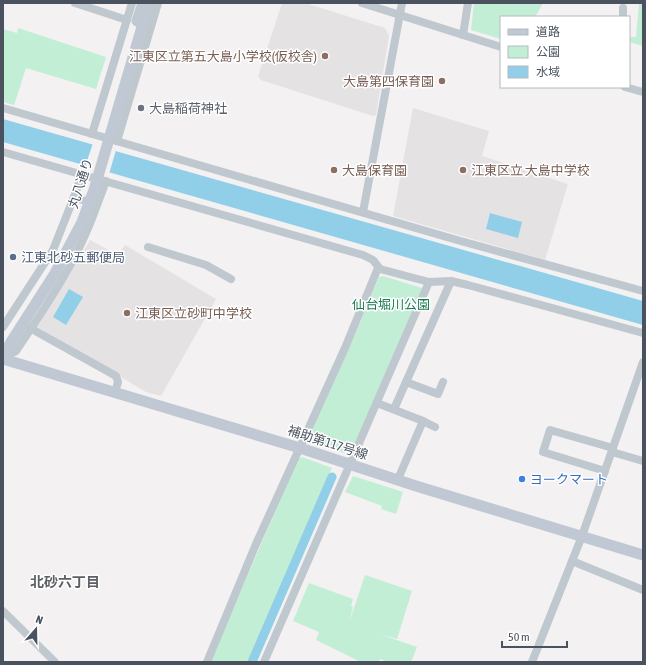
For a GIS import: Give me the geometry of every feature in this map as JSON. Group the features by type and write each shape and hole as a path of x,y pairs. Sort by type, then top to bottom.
{"main road":[{"name":"丸八通り","path":"3,358 6,341 59,256 76,220 143,3"},
{"name":"丸八通り","path":"6,341 54,275 82,222 94,190 149,3"},
{"name":"補助第117号線","path":"3,358 300,448 643,555"}],"street":[{"path":"92,134 132,3"},
{"path":"117,141 158,3"},
{"path":"362,3 500,47"},
{"path":"363,212 402,3"},
{"path":"463,35 468,3"},
{"path":"80,4 127,20"},
{"path":"629,88 643,92"},
{"path":"3,108 643,291"},
{"path":"3,152 363,255 373,260 378,268 429,282 450,281 643,333"},
{"path":"3,327 53,250 82,174"},
{"path":"3,358 16,351 73,262 89,230 106,181"},
{"path":"74,197 97,205"},
{"path":"148,247 206,265 231,279"},
{"path":"207,662 256,544 345,348 378,268"},
{"path":"394,409 450,281"},
{"path":"264,662 429,282"},
{"path":"30,328 116,376 118,382 115,392"},
{"path":"532,662 582,536 643,362"},
{"path":"406,382 438,394 443,382"},
{"path":"377,403 435,427"},
{"path":"398,479 422,421"},
{"path":"605,471 543,452 550,430 643,461"},
{"path":"572,561 643,590"},
{"path":"3,611 55,662"}],"shaded area":[{"name":"江東区立第五大島小学校(仮校舎)","path":"282,3 305,3 385,28 389,36 376,115 373,116 261,80 258,76"},
{"name":"江東区立 大島中学校","path":"413,108 489,131 482,156 568,184 545,260 393,216"},
{"name":"江東区立砂町中学校","path":"90,240 118,255 125,245 216,299 161,396 146,392 37,327"}],"green space":[{"path":"474,3 543,3 536,16 500,16 500,39 471,30"},
{"path":"639,3 643,3 643,46 630,42 630,37 636,37"},
{"path":"18,28 106,57 96,89 26,68 14,105 3,102 3,29 17,33"},
{"name":"仙台堀川公園","path":"383,276 422,288 350,455 310,441 308,438 351,344 379,277"},
{"path":"302,457 332,468 248,662 210,662 298,459"},
{"path":"353,476 403,492 396,514 381,509 382,506 345,492"},
{"path":"365,575 412,591 397,639 379,634 417,647 411,662 389,662 380,659 378,662 361,662 316,640 319,632 293,621 309,583 353,599 351,606 353,607 349,623"}],"water":[{"path":"3,119 643,301 643,325 3,142"},
{"path":"490,213 522,222 518,238 486,229"},
{"path":"69,289 83,297 66,325 53,317"}],"pier":[{"path":"93,143 116,150 109,174 85,167"}],"waterway":[{"path":"252,662 332,477"}],"place":[{"name":"江東区立第五大島小学校(仮校舎)","path":"325,56"},
{"name":"大島第四保育園","path":"442,81"},
{"name":"大島稲荷神社","path":"141,108"},
{"name":"大島保育園","path":"334,170"},
{"name":"江東区立 大島中学校","path":"463,170"},
{"name":"江東北砂五郵便局","path":"13,257"},
{"name":"江東区立砂町中学校","path":"127,313"},
{"name":"ヨークマート","path":"522,479"}],"district":[{"name":"北砂六丁目","path":"65,582"}]}
